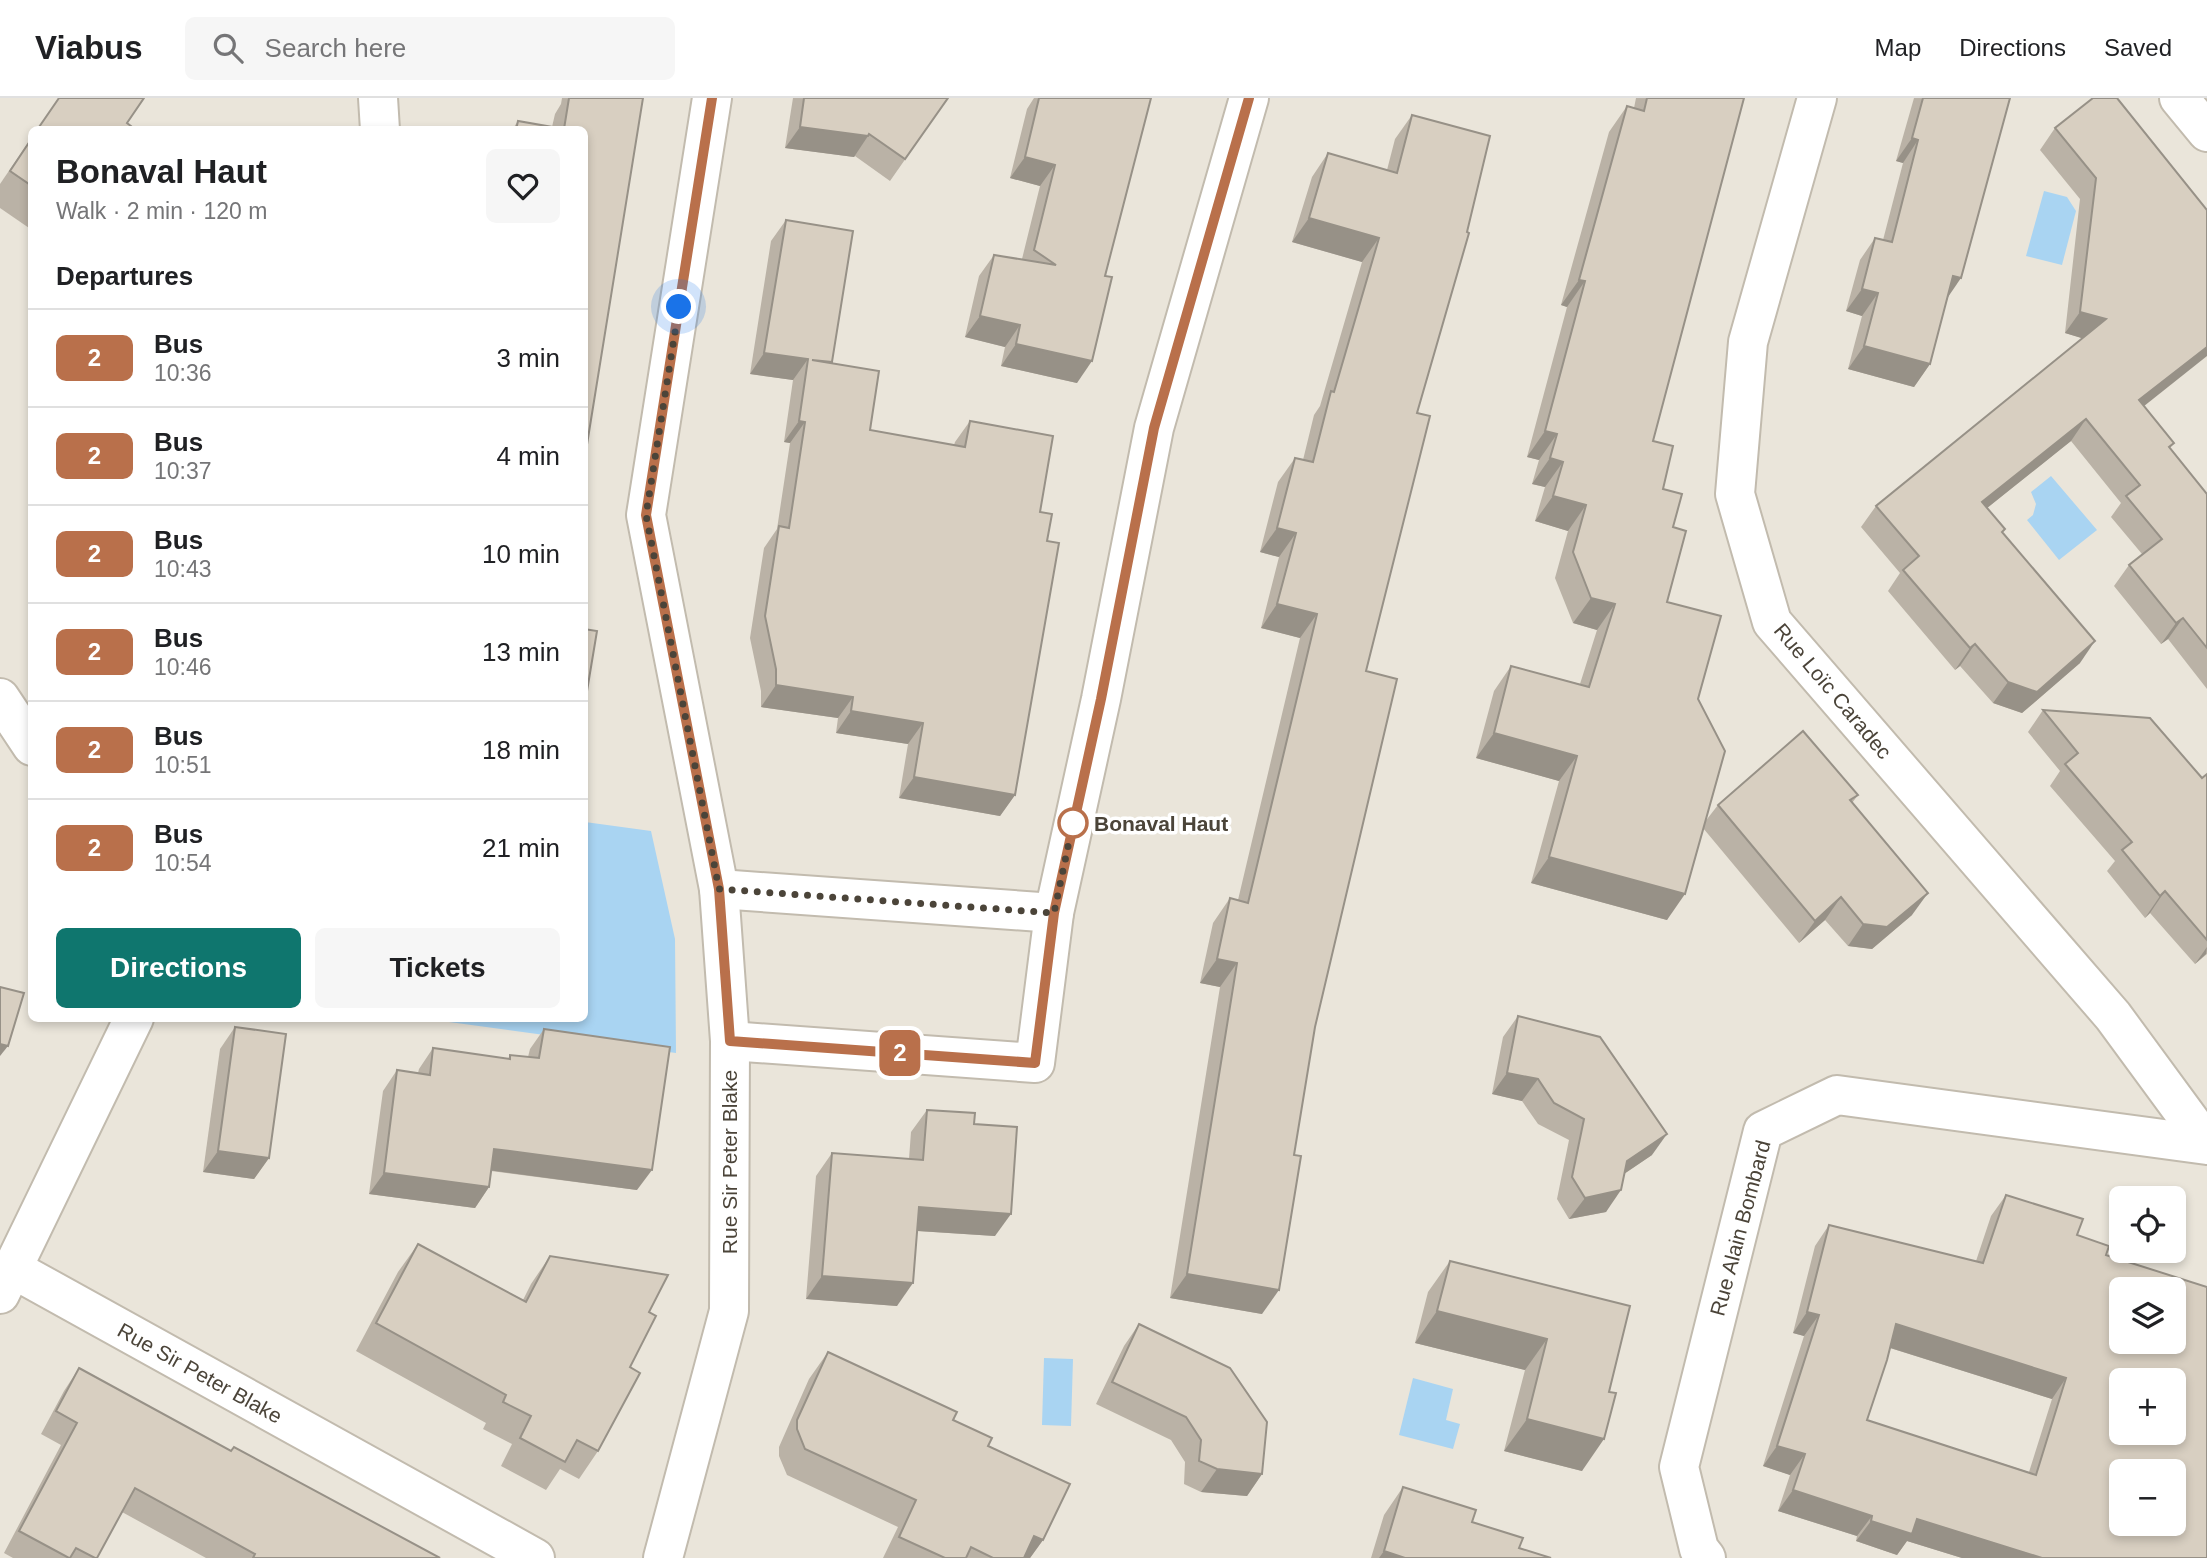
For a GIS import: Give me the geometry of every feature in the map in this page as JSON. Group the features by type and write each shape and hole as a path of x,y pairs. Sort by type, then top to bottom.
{"street":[{"path":"378,98 380,126"},
{"name":"Rue Sir Peter Blake","path":"663,1558 729,1311 730,1041 719,889 646,515 712,98"},
{"path":"730,1041 1035,1063 1054,913 1101,699 1154,428 1249,98"},
{"name":"Rue Loïc Caradec","path":"1817,98 1748,342 1735,494 1772,622 2113,1016 2207,1145"},
{"path":"2179,98 2207,132"},
{"path":"0,698 28,740"},
{"path":"719,889 1054,913"},
{"path":"6,1282 132,1022"},
{"name":"Rue Alain Bombard","path":"1706,1558 1699,1549 1679,1467 1763,1131 1837,1095 2207,1145"},
{"name":"Rue Sir Peter Blake","path":"6,1282 535,1558"}],"shaded area":[{"path":"0,98 2207,98 2207,1558 0,1558"}],"water":[{"path":"2044,191 2067,197 2076,211 2062,265 2026,256"},
{"path":"2051,476 2097,530 2059,560 2027,520 2033,515 2036,504 2031,492"},
{"path":"588,822 651,831 675,939 676,1053 449,1022 588,1022"},
{"path":"1044,1358 1073,1359 1071,1426 1042,1425"},
{"path":"1413,1378 1453,1389 1446,1420 1460,1424 1453,1449 1399,1435"}],"building":[{"path":"59,98 144,98 127,123 131,126 40,126"},
{"path":"569,98 643,98 588,438 588,126 564,126"},
{"path":"804,98 948,98 905,159 869,134 800,127"},
{"path":"1039,98 1151,98 1105,276 1112,277 1092,361 1016,344 1020,325 980,316 994,255 1056,265 1034,250 1055,165 1025,157"},
{"path":"1647,98 1744,98 1653,441 1673,446 1663,489 1682,494 1673,527 1686,531 1667,602 1721,616 1698,699 1725,751 1685,894 1549,857 1577,756 1494,733 1511,666 1589,687 1615,604 1591,598 1573,552 1586,505 1553,496 1563,462 1550,458 1557,434 1545,431 1585,281 1579,280 1627,106 1644,111"},
{"path":"1923,98 2010,98 1961,278 1953,276 1930,364 1864,346 1878,293 1862,289 1875,238 1892,242 1918,140 1912,138"},
{"path":"2093,98 2117,98 2207,210 2207,347 2139,400 2174,443 2169,447 2207,494 2207,648 2183,618 2176,623 2129,565 2162,539 2126,496 2140,485 2086,419 1982,502 2005,529 2002,532 2095,641 2037,692 2008,682 1975,644 1970,648 1903,570 1919,556 1876,506 2106,319 2080,312 2096,178 2055,128"},
{"path":"1412,115 1490,136 1467,232 1469,233 1417,413 1430,416 1366,671 1397,679 1315,1027 1294,1155 1301,1156 1279,1290 1187,1274 1237,963 1217,959 1230,898 1248,903 1317,614 1277,604 1296,533 1277,528 1295,458 1313,462 1331,391 1334,392 1379,238 1309,218 1328,153 1397,173"},
{"path":"518,121 547,126 517,126"},
{"path":"28,144 28,183 10,171"},
{"path":"786,220 853,231 832,362 812,360 879,371 870,430 965,447 970,421 1053,436 1040,512 1052,514 1047,541 1059,543 1015,795 914,777 923,723 851,711 853,697 776,685 776,669 765,616 779,526 789,528 805,422 799,421 808,359 764,353"},
{"path":"588,630 597,631 588,685"},
{"path":"2043,710 2150,718 2202,778 2207,774 2207,940 2165,891 2160,896 2122,850 2132,842 2065,764 2078,753"},
{"path":"1803,731 1858,795 1850,800 1928,893 1887,927 1863,924 1841,897 1815,921 1718,805"},
{"path":"0,987 24,993 8,1046 0,1044"},
{"path":"1518,1016 1600,1037 1667,1134 1627,1161 1621,1190 1585,1198 1572,1177 1584,1119 1554,1103 1538,1079 1507,1073"},
{"path":"235,1027 286,1034 269,1158 218,1151"},
{"path":"544,1029 670,1047 652,1170 494,1149 489,1187 384,1173 397,1070 430,1075 433,1048 510,1059 510,1055 539,1058"},
{"path":"927,1110 975,1113 974,1124 1017,1127 1011,1214 919,1207 913,1283 822,1276 832,1153 923,1160"},
{"path":"2006,1195 2083,1219 2077,1235 2109,1246 2106,1255 2109,1256 2109,1263 2131,1263 2175,1277 2109,1277 2109,1354 2186,1354 2186,1280 2207,1287 2207,1558 2042,1558 1917,1519 1912,1534 1871,1521 1872,1516 1793,1490 1805,1454 1777,1446 1819,1315 1807,1312 1829,1225 1983,1263","holes":["1896,1324 2066,1378 2036,1475 1867,1420"]},
{"path":"418,1244 526,1302 550,1256 668,1275 649,1312 656,1316 630,1367 640,1373 598,1451 577,1440 565,1462 520,1438 531,1416 503,1402 506,1395 376,1323"},
{"path":"1450,1261 1630,1306 1609,1392 1616,1393 1604,1439 1527,1419 1547,1339 1437,1311"},
{"path":"1139,1324 1230,1368 1267,1422 1262,1474 1217,1469 1199,1461 1201,1440 1186,1417 1112,1382"},
{"path":"828,1352 957,1412 953,1420 992,1438 988,1446 1070,1484 1043,1540 1034,1536 1024,1558 993,1558 971,1547 966,1558 945,1558 899,1537 916,1500 805,1449 797,1429 797,1420"},
{"path":"79,1368 231,1451 234,1447 440,1558 253,1558 255,1554 135,1488 97,1558 76,1548 69,1558 19,1531 77,1423 56,1411"},
{"path":"1403,1487 1476,1510 1472,1522 1523,1538 1519,1548 1551,1558 1405,1558 1384,1551"}],"bus line":[{"name":"2","path":"712,98 646,515 719,889 730,1041 1035,1063 1054,913 1101,699 1154,428 1249,98"}],"place":[{"name":"Bonaval Haut","path":"1073,823"}],"route":[{"path":"679,307 646,515 719,889 1054,913 1073,823"}]}
